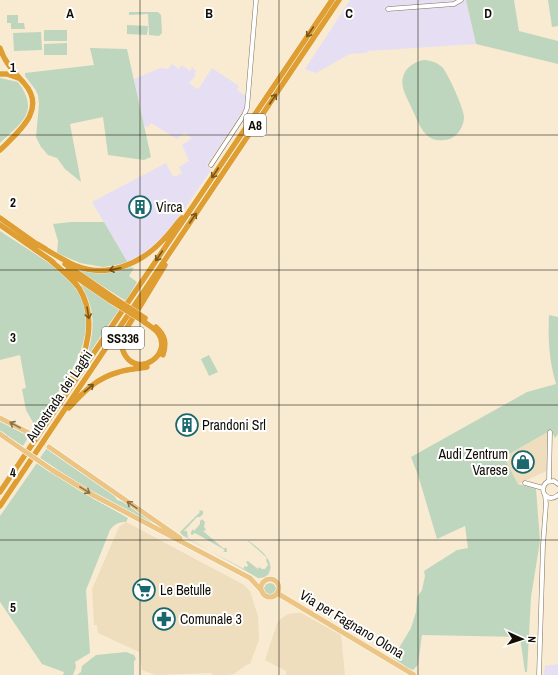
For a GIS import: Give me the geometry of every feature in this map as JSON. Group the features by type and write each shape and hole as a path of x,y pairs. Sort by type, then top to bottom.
{"highway":[{"name":"Autostrada dei Laghi","path":"0,492 332,0"},
{"name":"Autostrada dei Laghi","path":"0,506 339,0"},
{"path":"0,48 7,64 24,83 31,95 32,104 32,112 25,125 0,150"},
{"path":"0,74 7,74 18,78"},
{"path":"37,244 69,262 84,268 95,270 115,270 136,262 151,252 196,201"},
{"path":"0,218 113,299 144,320 155,325 164,337 165,348 160,359 148,367 121,371 99,379 86,389 54,426"},
{"path":"0,225 50,260 113,299"},
{"name":"SS336","path":"144,320 157,333 160,338 161,348 157,357 152,361 136,364 131,362 124,352 122,338 164,267 171,251"},
{"name":"SS336","path":"47,422 77,369 84,352 89,328 88,310 79,289 71,279 50,260"}],"main road":[{"path":"0,418 29,433"},
{"path":"0,434 52,470 93,495 194,548"},
{"path":"49,447 194,548"},
{"name":"Via per Fagnano Olona","path":"194,548 250,578 265,580 270,579 275,581 278,585 277,593 273,597 264,595 250,578"},
{"path":"260,590 261,584 265,580"},
{"name":"Via per Fagnano Olona","path":"277,593 414,675"}],"street":[{"path":"211,165 247,108 256,0"},
{"path":"388,9 454,4 461,0"},
{"path":"549,481 550,432"},
{"path":"539,675 543,545 546,508 543,488 544,484 549,481 558,483"},
{"path":"525,484 543,488"},
{"path":"546,508 552,498 558,494"},
{"path":"545,495 552,498"}],"shaded area":[{"path":"350,0 466,0 476,44 369,51 366,53 350,54 316,73 305,69"},
{"path":"172,64 179,69 181,65 190,71 192,67 196,71 194,74 196,75 189,83 197,89 212,68 239,86 237,90 247,97 245,108 207,165 211,170 177,220 152,248 128,263 92,202 166,163 173,176 176,176 182,173 179,167 189,161 182,145 192,138 184,133 177,139 151,123 148,127 144,126 134,79 160,68 168,69"},
{"path":"549,431 549,470 518,484 504,457"},
{"path":"126,522 244,585 250,591 258,616 259,640 250,664 246,665 234,674 228,675 213,675 211,673 155,675 142,670 139,652 98,633 97,625 94,625 92,589 119,527"},
{"path":"301,613 341,635 345,675 286,675 286,671 265,660 278,621 288,614"},
{"path":"558,664 558,675 544,675 545,666"}],"green space":[{"path":"466,0 514,0 519,31 558,41 558,64 476,44"},
{"path":"548,0 558,0 558,26 552,27"},
{"path":"129,12 158,12 161,15 162,33 159,36 149,35 148,14 129,15"},
{"path":"7,15 18,15 18,23 24,23 25,29 11,29 11,23 7,23"},
{"path":"127,25 148,26 147,35 127,34"},
{"path":"44,30 67,30 67,41 44,41"},
{"path":"41,32 42,50 14,51 13,33"},
{"path":"67,43 67,55 44,55 44,44"},
{"path":"90,48 127,49 151,157 144,160 108,155 103,117 70,124 81,182 65,169 57,158 48,155 41,147 36,137 39,104 38,95 25,76 25,73 94,65"},
{"path":"428,60 442,67 452,83 459,99 464,117 462,126 457,134 448,139 437,140 427,135 423,131 403,89 402,81 408,68 416,62"},
{"path":"0,78 18,82 28,101 28,109 26,116 0,143"},
{"path":"71,222 104,222 128,263 103,267 80,263 57,253 58,241 53,224"},
{"path":"0,231 58,270 76,289 85,308 86,328 81,348 61,388 35,426 26,410 22,389 26,388 20,355 0,360"},
{"path":"129,267 134,268 129,276 137,282 126,301 74,268 101,272 114,271"},
{"path":"80,283 119,310 87,357 93,327 89,302"},
{"path":"549,315 558,317 558,434 555,438 551,430 504,457 518,484 536,489 540,541 531,597 527,672 525,672 520,637 422,635 418,665 413,670 393,658 411,628 416,612 417,597 422,590 425,576 424,571 457,550 468,548 465,526 437,539 418,475 411,457 527,392 556,384 550,350"},
{"path":"209,355 218,372 209,376 201,359"},
{"path":"0,420 29,436 23,446 0,431"},
{"path":"47,448 112,492 117,500 127,503 164,530 91,492 40,458"},
{"path":"37,463 80,491 128,518 126,522 121,522 113,526 110,530 86,590 90,653 75,662 76,667 73,675 63,675 64,672 42,664 0,602 0,516"},
{"path":"199,510 203,511 203,514 200,517 197,517 184,531 187,531 188,538 180,532 200,512"},
{"path":"202,519 205,522 204,527 206,530 203,531 223,548 226,548 227,552 223,552 225,550 195,533 192,535 191,534 193,529 194,531 200,524"},
{"path":"248,540 268,558 270,563 269,573 265,577 258,578 208,550 244,569 244,566 247,567 248,565 246,562 248,561 258,569 259,567 265,569 268,565 266,560 267,558"},
{"path":"268,583 272,583 276,589 272,595 268,595 264,591 264,587"},
{"path":"126,652 134,655 136,659 134,661 134,675 77,675 81,672 82,666 96,655"}],"tunnel":[{"path":"29,433 49,447"}],"place":[{"name":"Virca","path":"140,207"},
{"name":"Prandoni Srl","path":"187,425"},
{"name":"Audi Zentrum Varese","path":"523,462"},
{"name":"Le Betulle","path":"144,590"},
{"name":"Comunale 3","path":"164,619"}]}
